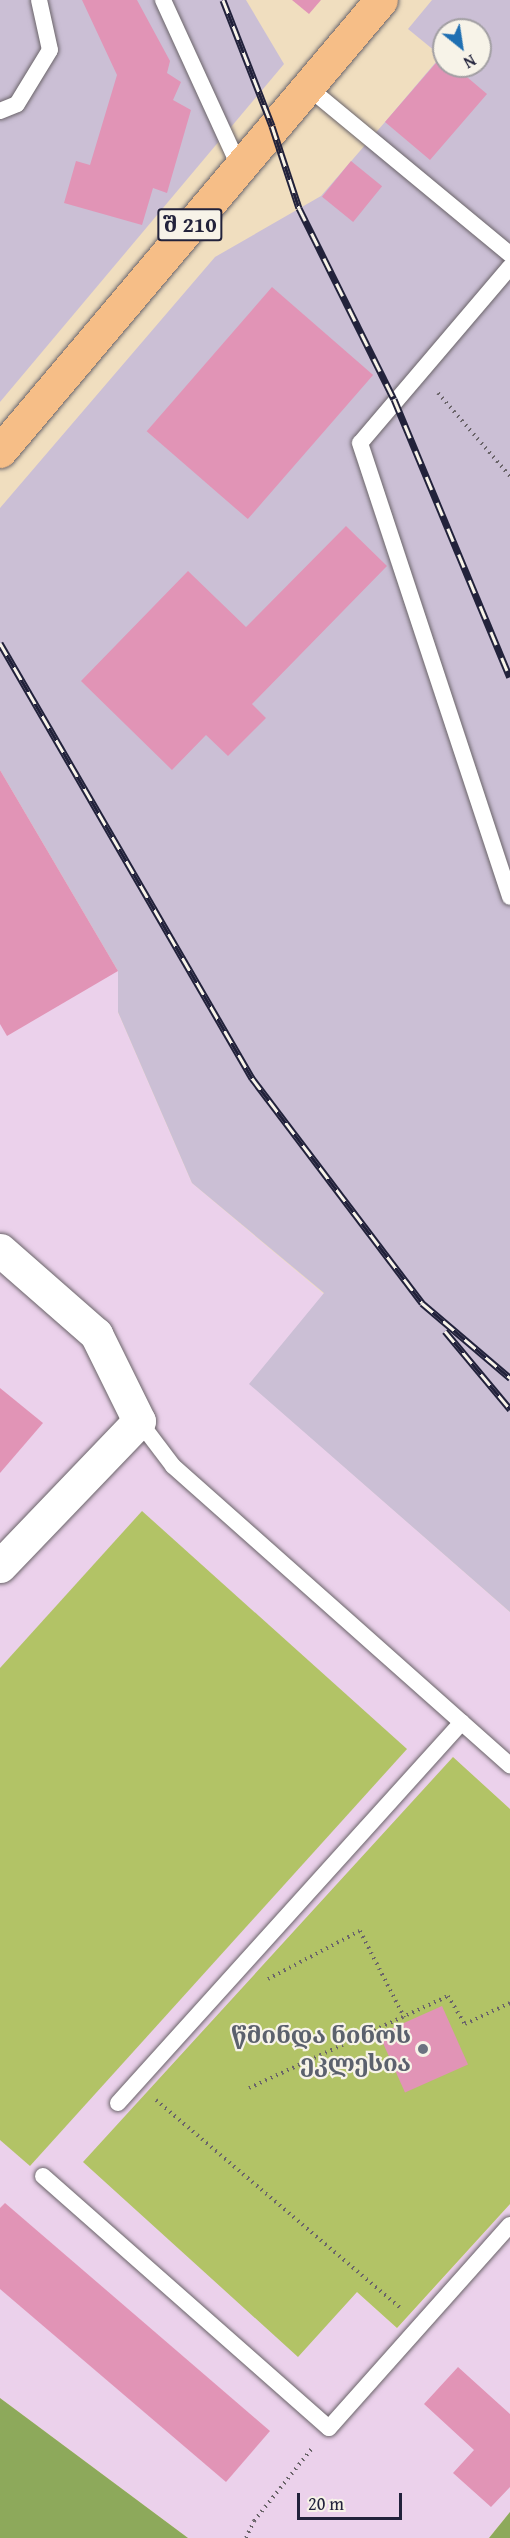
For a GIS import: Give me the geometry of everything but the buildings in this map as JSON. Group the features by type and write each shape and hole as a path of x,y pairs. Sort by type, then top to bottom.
{"main road":[{"name":"შ 210","path":"0,451 381,0"}],"street":[{"path":"0,1250 96,1334 139,1421 0,1566"}],"lane":[{"path":"0,111 17,104 50,50 39,0"},
{"path":"163,0 239,166"},
{"path":"309,88 510,254"},
{"path":"510,267 419,370 360,443 510,897"},
{"path":"139,1421 173,1466 510,1765"},
{"path":"118,2103 462,1722"},
{"path":"43,2176 329,2428 510,2225"}],"path":[{"path":"419,370 510,476"},
{"path":"222,1987 244,1991 360,1932 404,2017"},
{"path":"249,2088 448,1996 465,2024 510,2002"},
{"path":"136,2083 421,2325"},
{"path":"246,2538 254,2521 329,2428"}],"shaded area":[{"path":"0,0 246,0 284,64 0,402"},
{"path":"432,0 510,0 510,1612 249,1384 324,1293 192,1183 118,1012 118,971 0,770 0,508 215,257 321,196 432,67 432,78 492,78 492,18 432,18 432,49 408,29"},
{"path":"0,770 118,971 118,1012 192,1183 324,1294 250,1384 510,1612 510,1809 452,1757 357,2292 397,2328 510,2204 510,2512 489,2538 188,2538 0,2398"}],"green space":[{"path":"142,1511 407,1749 30,2166 0,2140 0,1668"},
{"path":"453,1757 510,1809 510,2204 397,2328 357,2292 298,2357 83,2162"},
{"path":"0,2398 188,2538 0,2538"},
{"path":"510,2512 510,2538 489,2538"}],"railway":[{"path":"223,0 272,126 299,208 394,399 510,677"},
{"path":"0,643 252,1078 422,1303 510,1378"},
{"path":"445,1331 510,1409"}],"place":[{"name":"წმინდა ნინოს ეკლესია","path":"423,2049"}]}
